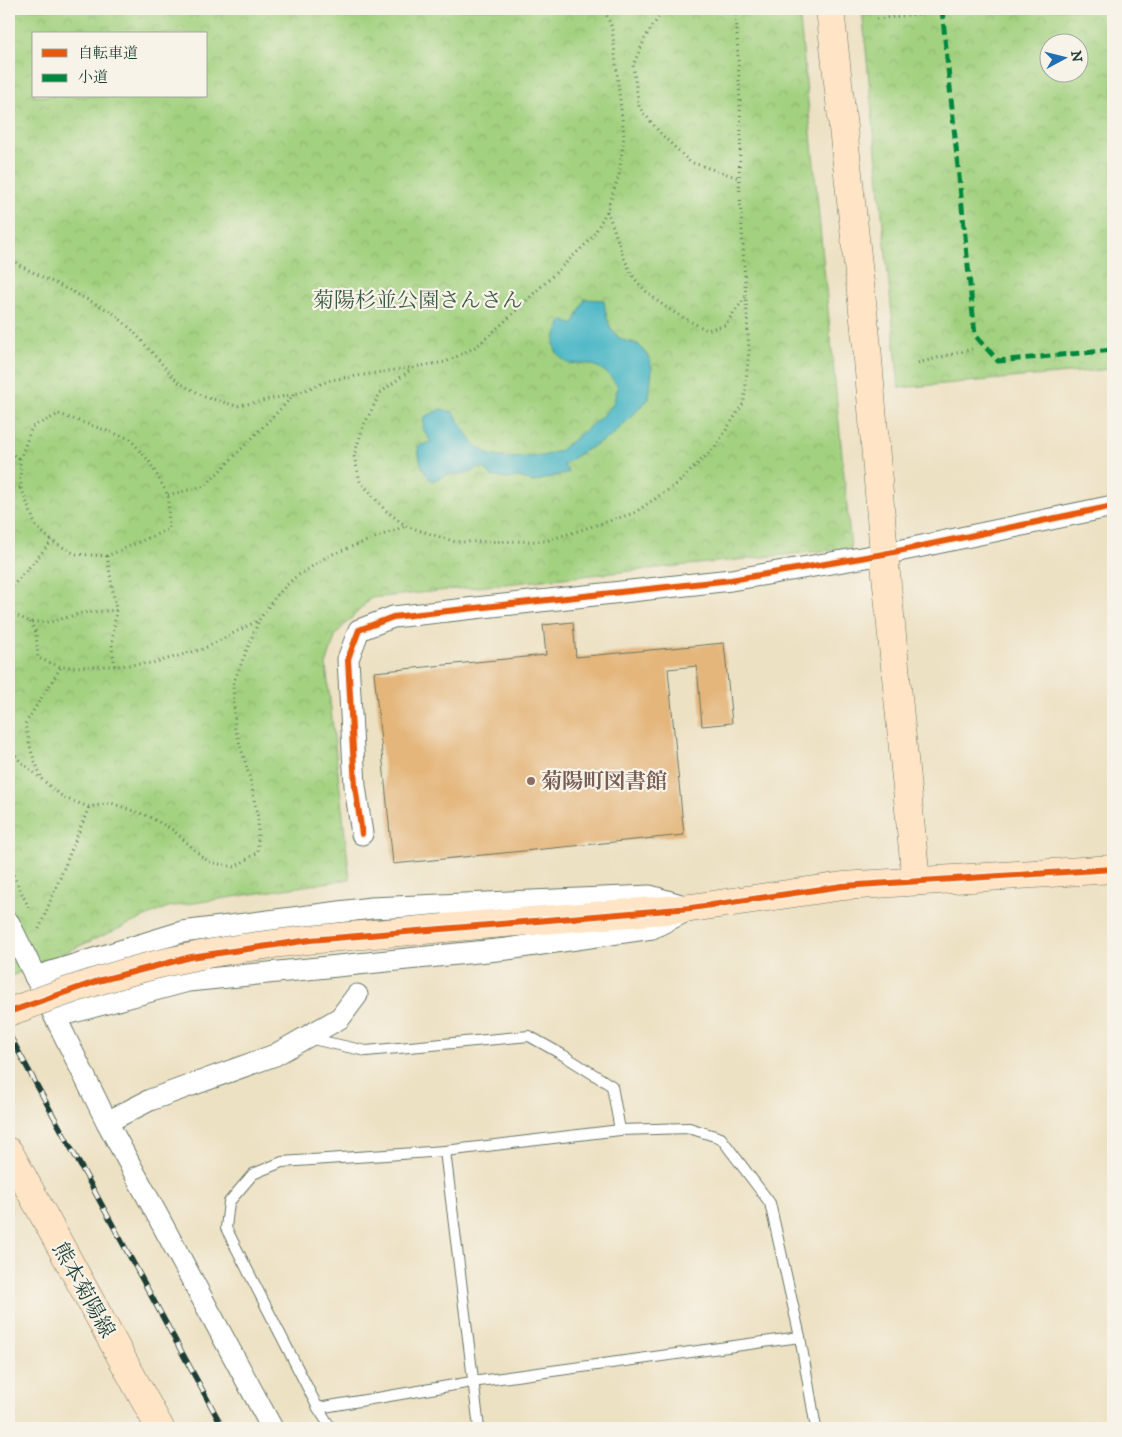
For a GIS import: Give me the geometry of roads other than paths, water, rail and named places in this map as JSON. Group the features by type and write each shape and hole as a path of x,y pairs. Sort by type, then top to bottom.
{"street":[{"path":"830,9 867,346 884,554 916,881"},
{"path":"362,834 355,786 348,659 359,630 393,617 732,580 884,554 1113,506"},
{"path":"9,1012 98,981 191,957 310,940 691,908 843,886 1113,869"},
{"path":"35,977 182,932 370,908 650,896 691,908"},
{"path":"55,1017 188,981 507,949 652,928 691,908"},
{"path":"9,923 107,1122 272,1428"},
{"path":"107,1122 150,1100 275,1055 340,1018 357,995"},
{"name":"熊本菊陽線","path":"9,1152 160,1428"}],"lane":[{"path":"306,1037 366,1051 529,1036 612,1086 620,1130"},
{"path":"330,1428 226,1228 229,1202 253,1174 282,1162 445,1150 620,1130 688,1128 721,1138 770,1203 800,1337 816,1428"},
{"path":"445,1150 479,1428"},
{"path":"318,1408 472,1382 800,1337"}],"water":[{"path":"585,299 604,300 612,330 622,339 638,344 649,358 652,369 649,399 612,436 563,465 570,472 533,482 519,477 506,479 491,476 486,469 475,468 471,473 446,475 432,481 422,465 418,446 431,442 423,429 424,417 441,409 453,412 474,444 490,455 507,458 543,456 561,450 601,417 613,404 618,387 603,370 591,365 569,364 562,359 555,349 555,339 563,320 573,325"}],"railway":[{"path":"9,1034 223,1428"}],"place":[{"name":"菊陽町図書館","path":"531,781"}],"park label":[{"name":"菊陽杉並公園さんさん","path":"418,300"}]}
